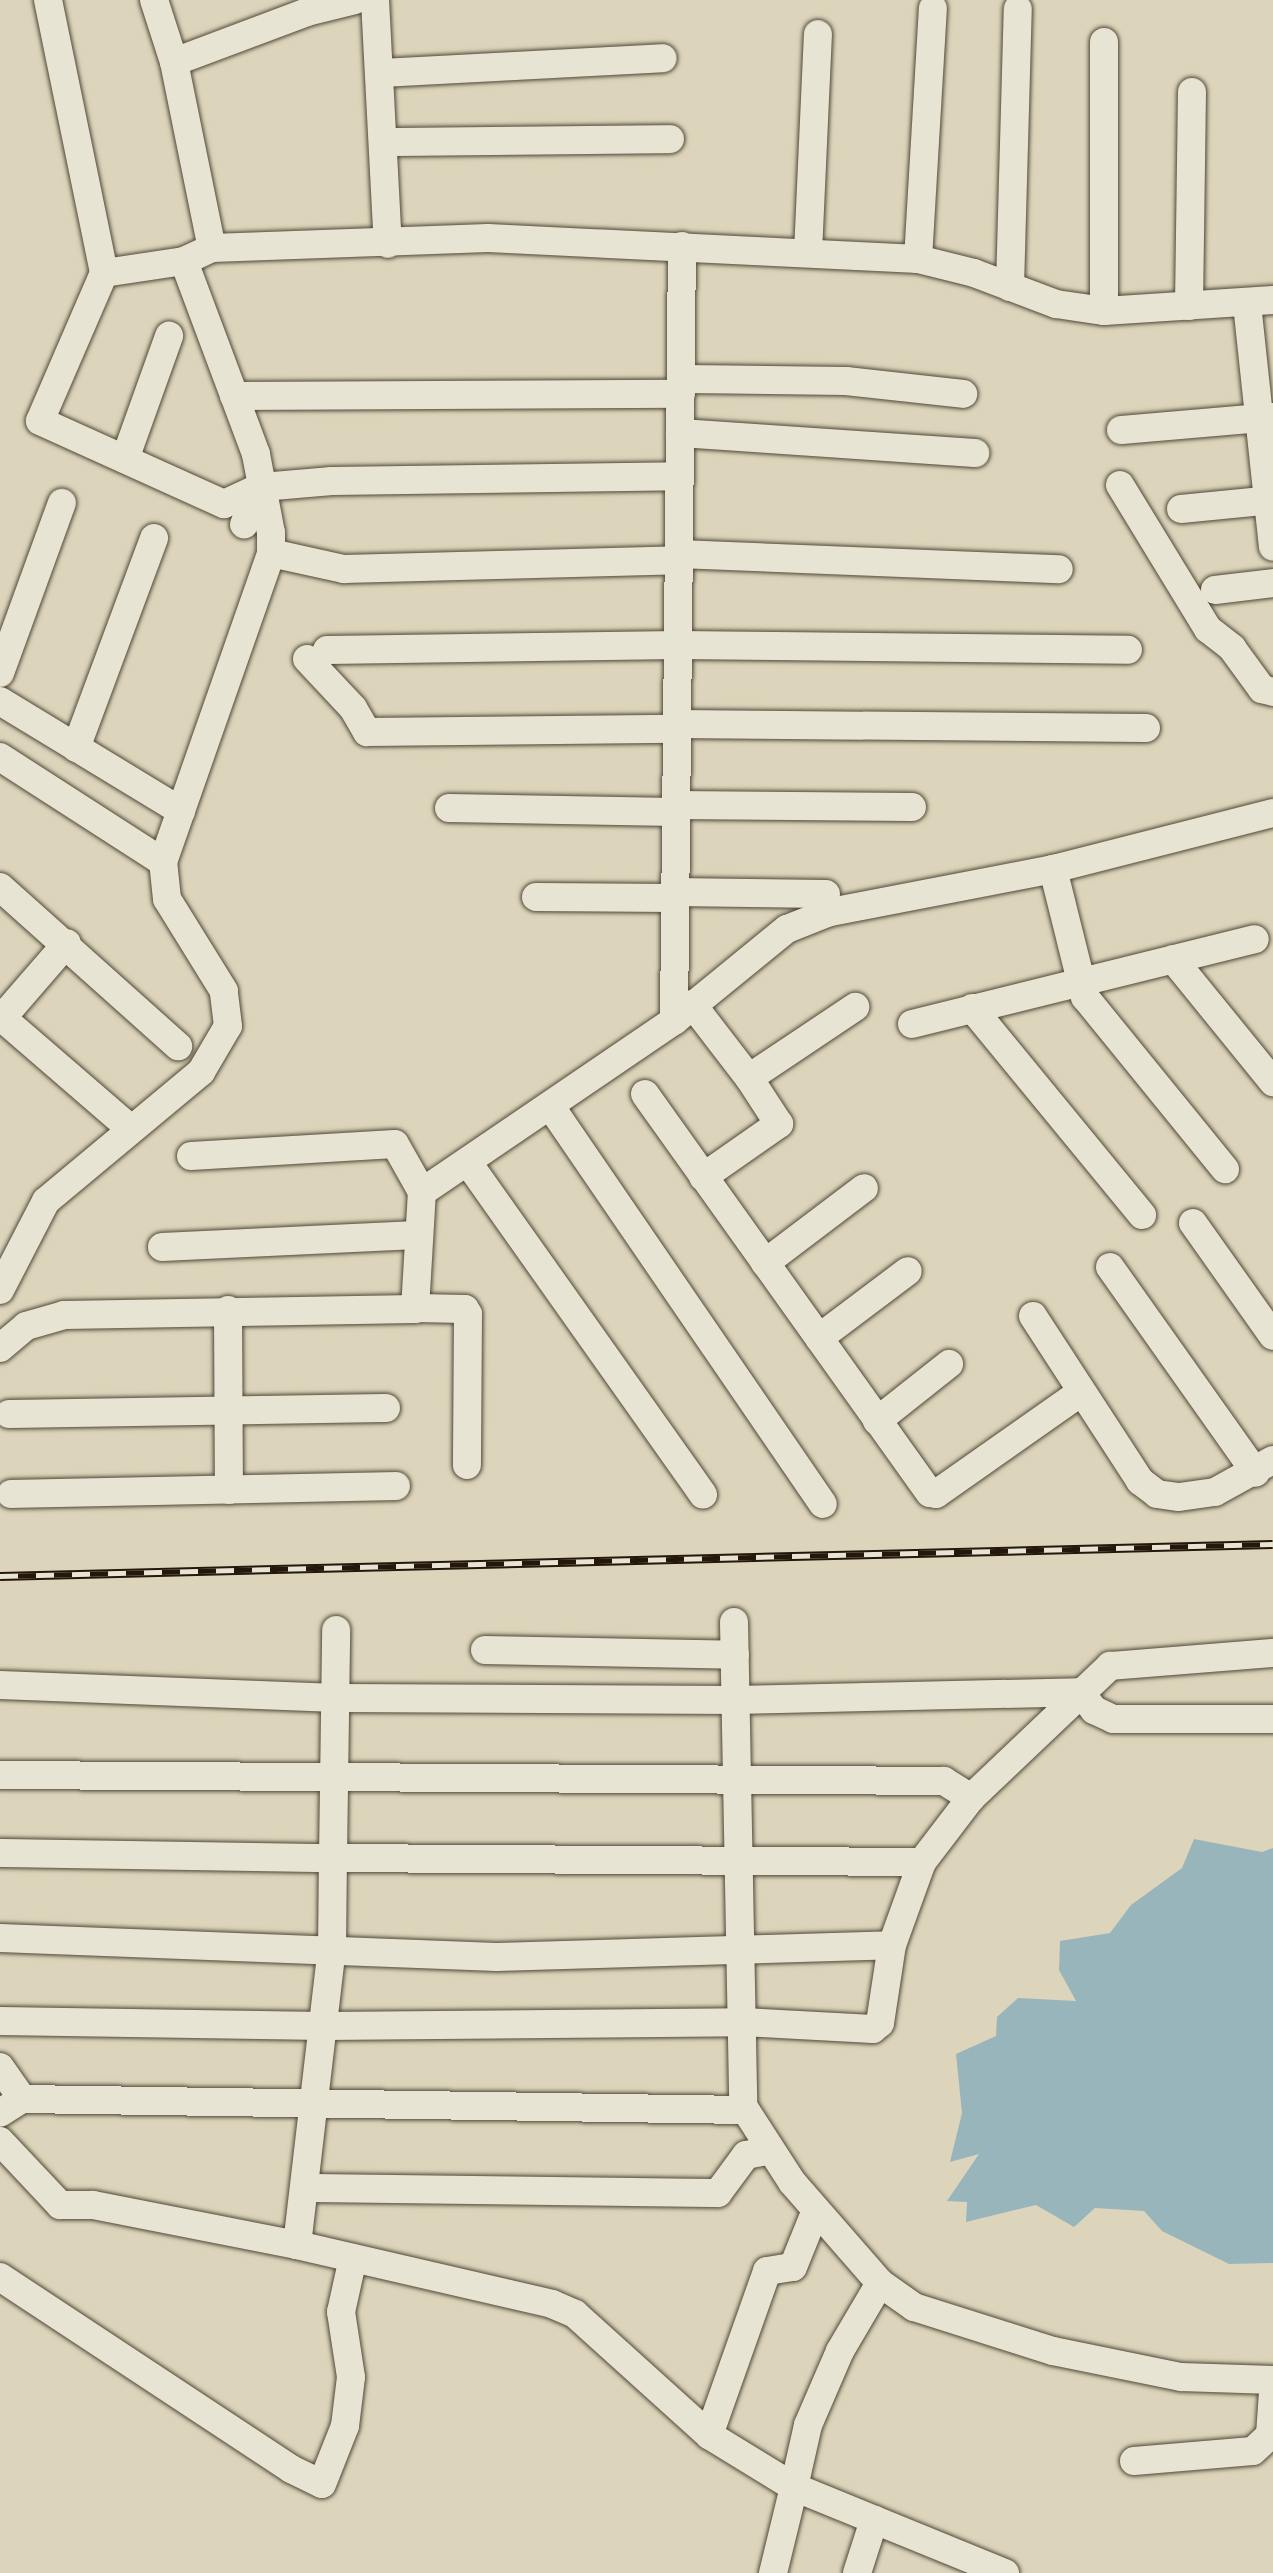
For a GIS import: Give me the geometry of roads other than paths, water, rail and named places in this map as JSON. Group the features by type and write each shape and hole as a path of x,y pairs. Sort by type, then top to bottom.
{"street":[{"path":"48,0 104,273 40,421 224,504 258,488 244,524"},
{"path":"154,0 174,62 212,248"},
{"path":"174,62 307,12 355,0"},
{"path":"375,0 386,142 388,244"},
{"path":"918,259 933,8"},
{"path":"1010,287 1018,9"},
{"path":"808,253 818,34"},
{"path":"1104,42 1104,311"},
{"path":"381,73 663,58"},
{"path":"1189,306 1192,92"},
{"path":"386,142 670,139"},
{"path":"104,273 184,261 212,248 488,238 918,259 1056,304 1104,311 1260,302 1273,547"},
{"path":"682,246 674,895 683,1012 749,1078 779,1124 703,1177"},
{"path":"0,1290 46,1201 201,1072 228,1026 224,991 167,899 163,862 271,553 262,487 234,396 184,261"},
{"path":"125,459 169,336"},
{"path":"234,396 846,381 963,394"},
{"path":"1121,430 1266,418"},
{"path":"680,433 975,453"},
{"path":"262,487 332,481 680,476"},
{"path":"1120,485 1208,629 1232,648 1262,689 1273,692"},
{"path":"1181,509 1270,500"},
{"path":"0,673 62,503"},
{"path":"76,748 154,538"},
{"path":"271,553 344,569 679,557 1059,569"},
{"path":"1215,590 1273,583"},
{"path":"1128,650 677,645 317,654 367,732 676,726 1146,728"},
{"path":"0,701 181,811"},
{"path":"0,757 163,862"},
{"path":"449,808 912,807"},
{"path":"422,1192 469,1164 551,1107 683,1012 787,929 805,920 1053,869 1273,813"},
{"path":"1053,869 1085,997 1225,1169"},
{"path":"0,887 67,943 178,1046"},
{"path":"536,897 826,894"},
{"path":"912,1024 1255,939"},
{"path":"67,943 1,1017 131,1129"},
{"path":"1173,959 1270,1073"},
{"path":"749,1078 855,1007"},
{"path":"972,1008 1142,1215"},
{"path":"645,1094 933,1495 1081,1392"},
{"path":"551,1107 823,1504"},
{"path":"191,1156 395,1144 422,1192 417,1235 417,1308"},
{"path":"469,1164 703,1494"},
{"path":"765,1263 864,1188"},
{"path":"1193,1223 1273,1336"},
{"path":"162,1247 417,1235"},
{"path":"1033,1316 1140,1481 1157,1494 1179,1497 1215,1492 1265,1466 1110,1267"},
{"path":"819,1338 908,1271"},
{"path":"0,1348 43,1318 228,1310 465,1309 468,1314 467,1465"},
{"path":"228,1310 229,1490"},
{"path":"877,1421 949,1364"},
{"path":"9,1414 386,1408"},
{"path":"11,1494 396,1486"},
{"path":"734,1622 745,2110 771,2150 816,2210 880,2283 914,2307 1053,2351 1181,2377 1273,2380"},
{"path":"297,2245 317,2105 332,1949 337,1775 336,1630"},
{"path":"485,1650 735,1655"},
{"path":"0,2021 324,2026 743,2022 876,2027 892,1945 922,1862 971,1798 1080,1692 1110,1666 1273,1653"},
{"path":"0,1685 337,1698 736,1700 1080,1692"},
{"path":"1080,1692 1094,1710 1113,1719 1273,1719"},
{"path":"0,1775 736,1777 944,1781 971,1798"},
{"path":"0,1853 922,1862"},
{"path":"0,1938 497,1957 892,1945"},
{"path":"0,2067 12,2105 745,2110"},
{"path":"0,2141 70,2204 297,2245 349,2274 552,2304 575,2314 709,2435 743,2461 794,2487 874,2520 953,2564 1005,2573"},
{"path":"307,2188 718,2193 746,2155 771,2150"},
{"path":"709,2435 767,2271 793,2267 816,2210"},
{"path":"0,2277 291,2469 322,2484 345,2426 349,2274"},
{"path":"773,2573 808,2425 840,2351 880,2283"},
{"path":"1134,2461 1253,2451 1270,2435 1273,2396"},
{"path":"857,2573 874,2520"}],"water":[{"path":"1194,1839 1262,1852 1273,1848 1273,2263 1229,2264 1162,2231 1144,2211 1095,2208 1074,2227 1036,2205 966,2222 967,2202 947,2201 979,2154 950,2162 962,2113 956,2054 996,2036 997,2017 1018,1998 1076,2001 1059,1970 1060,1941 1110,1933 1131,1905 1182,1868"}],"railway":[{"path":"0,1576 1273,1544"}]}
